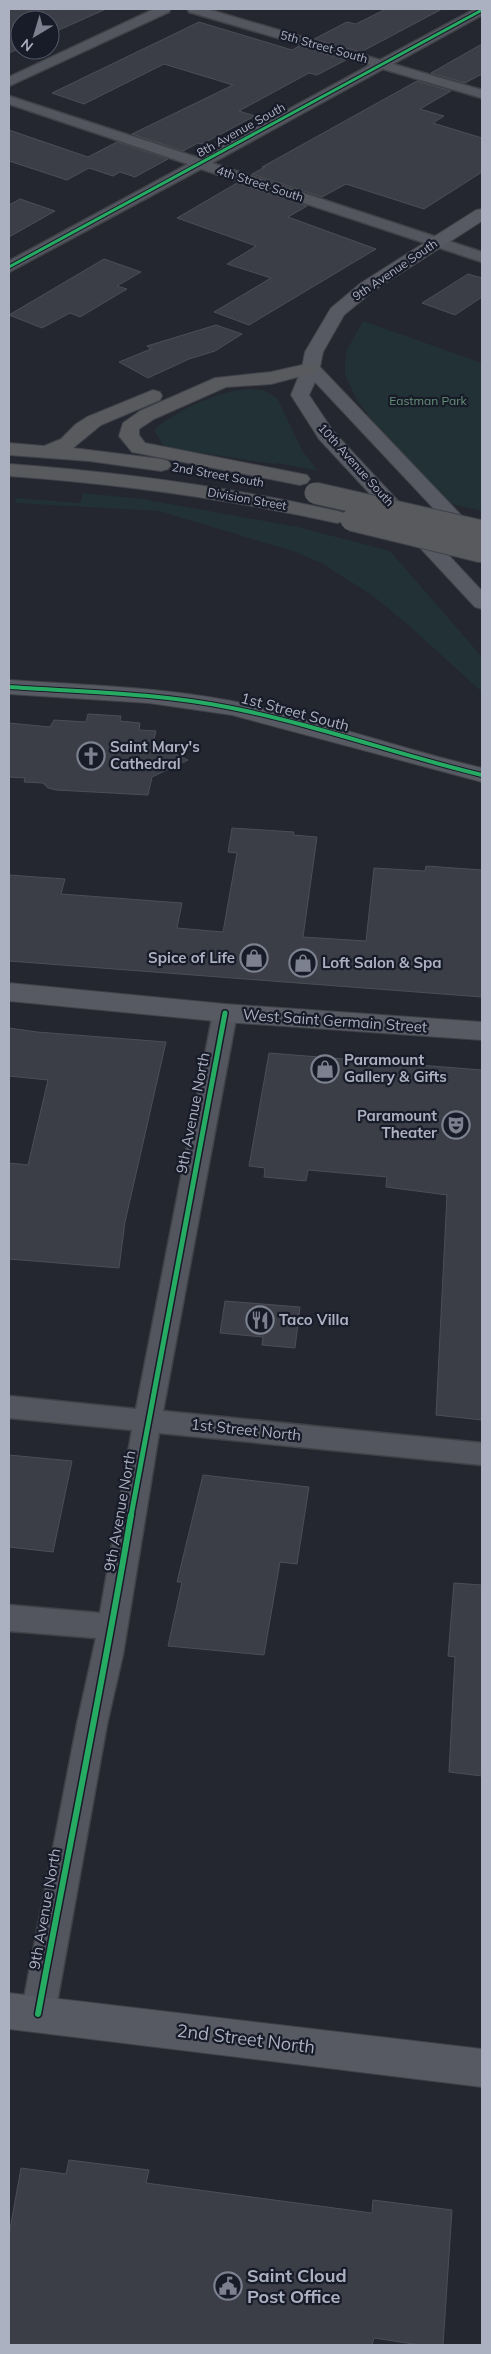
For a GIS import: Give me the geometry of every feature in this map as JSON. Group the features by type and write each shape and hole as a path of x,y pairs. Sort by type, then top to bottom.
{"highway":[{"path":"46,452 68,443 83,428 94,422 224,368 261,363 311,368"},
{"path":"311,368 271,378 222,382 147,415 130,427 129,436 132,442 139,448 300,479 380,497 425,518 482,531"},
{"name":"2nd Street South","path":"9,449 137,461 209,472 425,518"},
{"name":"Division Street","path":"9,470 108,478 218,493 337,517 482,550"}],"main road":[{"name":"9th Avenue South","path":"311,368 314,352 337,312 367,287 482,214"},
{"path":"311,368 482,550"},
{"name":"10th Avenue South","path":"311,368 300,395 326,435 482,603"},
{"name":"1st Street South","path":"9,687 184,699 275,718 433,764 482,775"},
{"name":"West Saint Germain Street","path":"9,992 225,1013 482,1031"},
{"name":"2nd Street North","path":"23,2012 482,2068"}],"street":[{"path":"9,82 164,9"},
{"name":"5th Street South","path":"194,9 482,94"},
{"name":"8th Avenue South","path":"9,267 482,10"},
{"name":"4th Street South","path":"9,100 482,257"},
{"name":"9th Avenue North","path":"23,2012 92,1724 113,1626 148,1420 225,1013"},
{"name":"1st Street North","path":"9,1407 482,1454"},
{"path":"9,1618 52,1623 113,1626"}],"green space":[{"name":"Eastman Park","path":"363,321 482,363 482,511 448,503 377,426 357,400 345,375 345,362 347,350"},
{"path":"248,389 264,390 277,398 303,452 318,471 279,463 273,464 170,448 163,445 155,432 156,428 176,414 199,402 211,397"},
{"path":"83,493 142,499 298,527 390,551 482,657 482,692 373,596 323,564 296,552 159,511 14,503 17,498 80,503"}],"building":[{"path":"9,9 106,9 60,30 60,10 10,10 9,53"},
{"path":"386,9 442,9 361,52 314,39 347,22 356,24"},
{"path":"199,22 292,50 299,46 346,60 317,75 309,73 239,111 255,116 202,144 198,143 183,151 132,134 233,85 164,64 84,104 52,93"},
{"path":"482,44 482,74 465,83 431,73"},
{"path":"417,81 451,91 420,109 444,116 433,123 482,138 482,172 424,209 346,184 322,197 252,174 265,167 262,167"},
{"path":"9,130 88,157 117,142 168,159 135,177 120,172 113,176 89,168 67,180 9,161"},
{"path":"237,183 307,206 288,217 376,249 249,325 214,312 271,278 227,264 256,246 177,218"},
{"path":"20,199 55,211 9,237 9,205"},
{"path":"104,259 141,272 117,286 127,289 80,317 70,313 42,328 9,315"},
{"path":"468,274 482,278 482,297 455,315 422,303"},
{"path":"216,325 242,334 215,351 189,359 148,378 119,362 151,349 147,346"},
{"name":"Saint Mary's Cathedral","path":"88,714 121,716 120,721 140,723 139,730 156,731 153,743 188,760 152,777 148,795 56,790 48,788 43,783 24,782 25,778 9,777 9,723 50,727 54,720 86,722"},
{"path":"232,828 294,832 293,835 317,837 303,937 366,941 374,868 425,871 426,866 482,870 482,997 9,961 9,875 65,879 61,894 182,903 177,928 223,932 237,853 228,852"},
{"path":"9,1028 166,1042 125,1222 119,1268 9,1259 9,1163 28,1165 48,1080 9,1076"},
{"path":"269,1053 482,1070 482,1420 436,1415 447,1195 386,1187 387,1177 308,1170 306,1181 264,1177 265,1168 249,1166"},
{"name":"Taco Villa","path":"225,1301 300,1307 295,1348 262,1345 263,1337 220,1333"},
{"path":"9,1455 72,1461 53,1552 9,1547"},
{"path":"203,1475 309,1487 297,1564 280,1562 264,1655 168,1646 182,1582 177,1582"},
{"path":"454,1583 482,1585 482,1776 449,1772 455,1657 448,1656"},
{"name":"Saint Cloud Post Office","path":"69,2160 149,2170 146,2183 372,2213 373,2200 452,2210 443,2345 420,2345 374,2338 372,2345 9,2345 9,2235 21,2168 66,2174"}],"cycle path":[{"path":"9,267 482,10"},
{"path":"9,687 149,696 232,708 295,723 451,768 482,775"},
{"path":"38,2014 92,1724 108,1654 140,1460 225,1013"}],"place":[{"name":"Saint Mary's Cathedral","path":"91,756"},
{"name":"Spice of Life","path":"254,958"},
{"name":"Loft Salon & Spa","path":"303,963"},
{"name":"Paramount Gallery & Gifts","path":"325,1069"},
{"name":"Paramount Theater","path":"456,1125"},
{"name":"Taco Villa","path":"260,1320"},
{"name":"Saint Cloud Post Office","path":"228,2286"}]}
